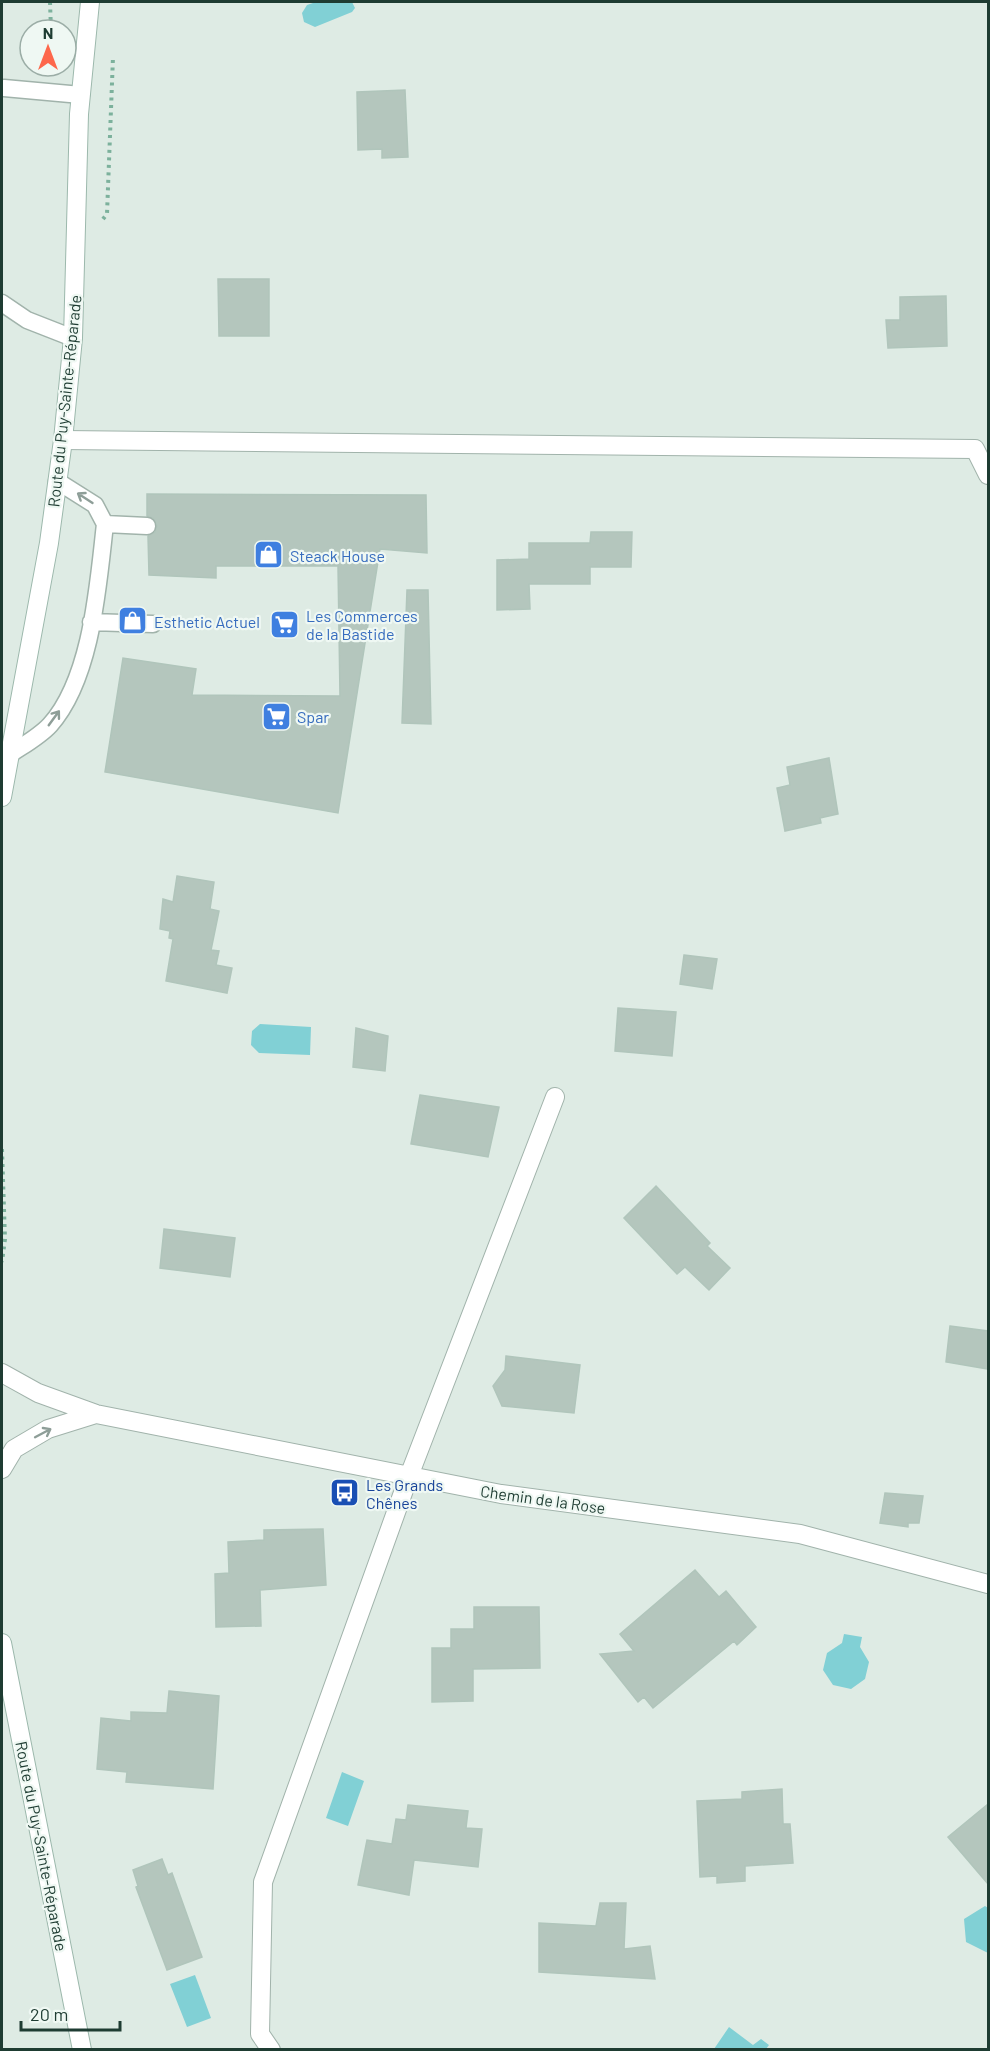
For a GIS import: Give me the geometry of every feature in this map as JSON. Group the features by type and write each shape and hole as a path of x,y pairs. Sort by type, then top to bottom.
{"street":[{"name":"Route du Puy-Sainte-Réparade","path":"2,797 63,440 73,338 81,95 90,2"},
{"path":"63,440 975,449 988,475"},
{"path":"271,2049 260,2034 263,1882 409,1476 555,1097"},
{"name":"Chemin de la Rose","path":"2,1373 38,1393 96,1414 501,1494 800,1534 988,1584"},
{"name":"Chemin de la Rose","path":"2,1469 14,1449 48,1429 96,1414"},
{"name":"Route du Puy-Sainte-Réparade","path":"2,1643 82,2049"}],"lane":[{"path":"4,88 81,95"},
{"path":"2,303 27,320 73,338"},
{"path":"9,755 49,725 69,696 85,659 105,524 95,505 57,481"},
{"path":"105,524 147,525"},
{"path":"91,622 153,624"}],"path":[{"path":"50,2 51,18"},
{"path":"2,1149 5,1239 2,1262"}],"water":[{"path":"316,2 352,2 355,8 352,12 315,27 304,22 302,13 307,5"},
{"path":"260,1024 311,1027 310,1055 259,1053 251,1045 252,1031"},
{"path":"844,1634 862,1637 860,1647 869,1662 865,1679 851,1689 833,1685 823,1670 827,1653 842,1643"},
{"path":"342,1772 364,1781 348,1826 326,1818"},
{"path":"985,1906 988,1908 988,1953 966,1942 964,1919"},
{"path":"195,1975 211,2018 187,2027 170,1984"},
{"path":"729,2027 753,2045 761,2039 769,2045 766,2049 714,2049"}],"building":[{"path":"405,90 408,157 382,158 382,149 358,150 357,92"},
{"path":"218,279 269,279 269,336 219,336"},
{"path":"946,296 947,346 888,348 886,320 900,320 900,297"},
{"path":"147,494 426,495 427,553 380,549 338,813 105,772 123,658 196,669 192,695 340,696 338,566 216,566 216,578 149,575 148,536 155,532 157,526 153,518 147,516"},
{"path":"591,532 632,532 631,567 590,567 590,584 529,584 530,609 497,610 497,560 529,559 529,543 590,543"},
{"path":"407,590 428,590 431,724 402,723"},
{"path":"829,758 838,814 820,818 821,823 785,831 777,788 790,785 787,767"},
{"path":"177,876 214,882 210,909 219,911 211,950 219,951 216,965 232,968 227,993 166,981 173,939 169,938 170,931 160,929 163,899 173,902"},
{"path":"684,955 717,959 712,989 680,984"},
{"path":"618,1008 676,1012 672,1056 615,1051"},
{"path":"356,1028 388,1036 385,1071 353,1067"},
{"path":"420,1095 499,1107 488,1157 411,1144"},
{"path":"656,1186 710,1243 707,1246 730,1268 709,1290 685,1267 677,1274 624,1218"},
{"path":"164,1229 235,1238 230,1277 160,1268"},
{"path":"950,1326 988,1331 988,1369 946,1362"},
{"path":"506,1356 580,1365 574,1413 502,1406 493,1386 505,1370"},
{"path":"885,1493 923,1496 919,1523 908,1523 908,1527 880,1523"},
{"path":"323,1529 326,1585 260,1590 261,1626 216,1627 215,1574 229,1573 228,1542 264,1540 264,1530"},
{"path":"695,1570 719,1597 726,1591 756,1627 737,1645 734,1641 653,1708 644,1697 638,1702 600,1654 634,1651 620,1634"},
{"path":"474,1607 539,1607 540,1668 473,1669 473,1701 432,1702 432,1648 451,1648 451,1629 474,1629"},
{"path":"169,1691 219,1696 213,1789 126,1782 127,1772 97,1769 101,1718 131,1721 131,1712 167,1713"},
{"path":"782,1789 783,1824 790,1824 793,1863 745,1866 745,1881 717,1883 717,1876 700,1877 697,1801 742,1799 742,1792"},
{"path":"988,1804 988,1884 948,1837"},
{"path":"408,1805 468,1811 466,1828 482,1829 478,1867 414,1860 409,1895 358,1885 367,1840 392,1844 396,1819 406,1820"},
{"path":"162,1859 168,1875 172,1873 202,1957 167,1970 136,1887 138,1886 133,1870"},
{"path":"600,1903 626,1903 624,1949 650,1946 655,1979 539,1972 539,1923 596,1926"}],"place":[{"name":"Steack House","path":"269,555"},
{"name":"Esthetic Actuel","path":"133,621"},
{"name":"Les Commerces de la Bastide","path":"285,624"},
{"name":"Spar","path":"276,716"},
{"name":"Les Grands Chênes","path":"345,1493"}]}
